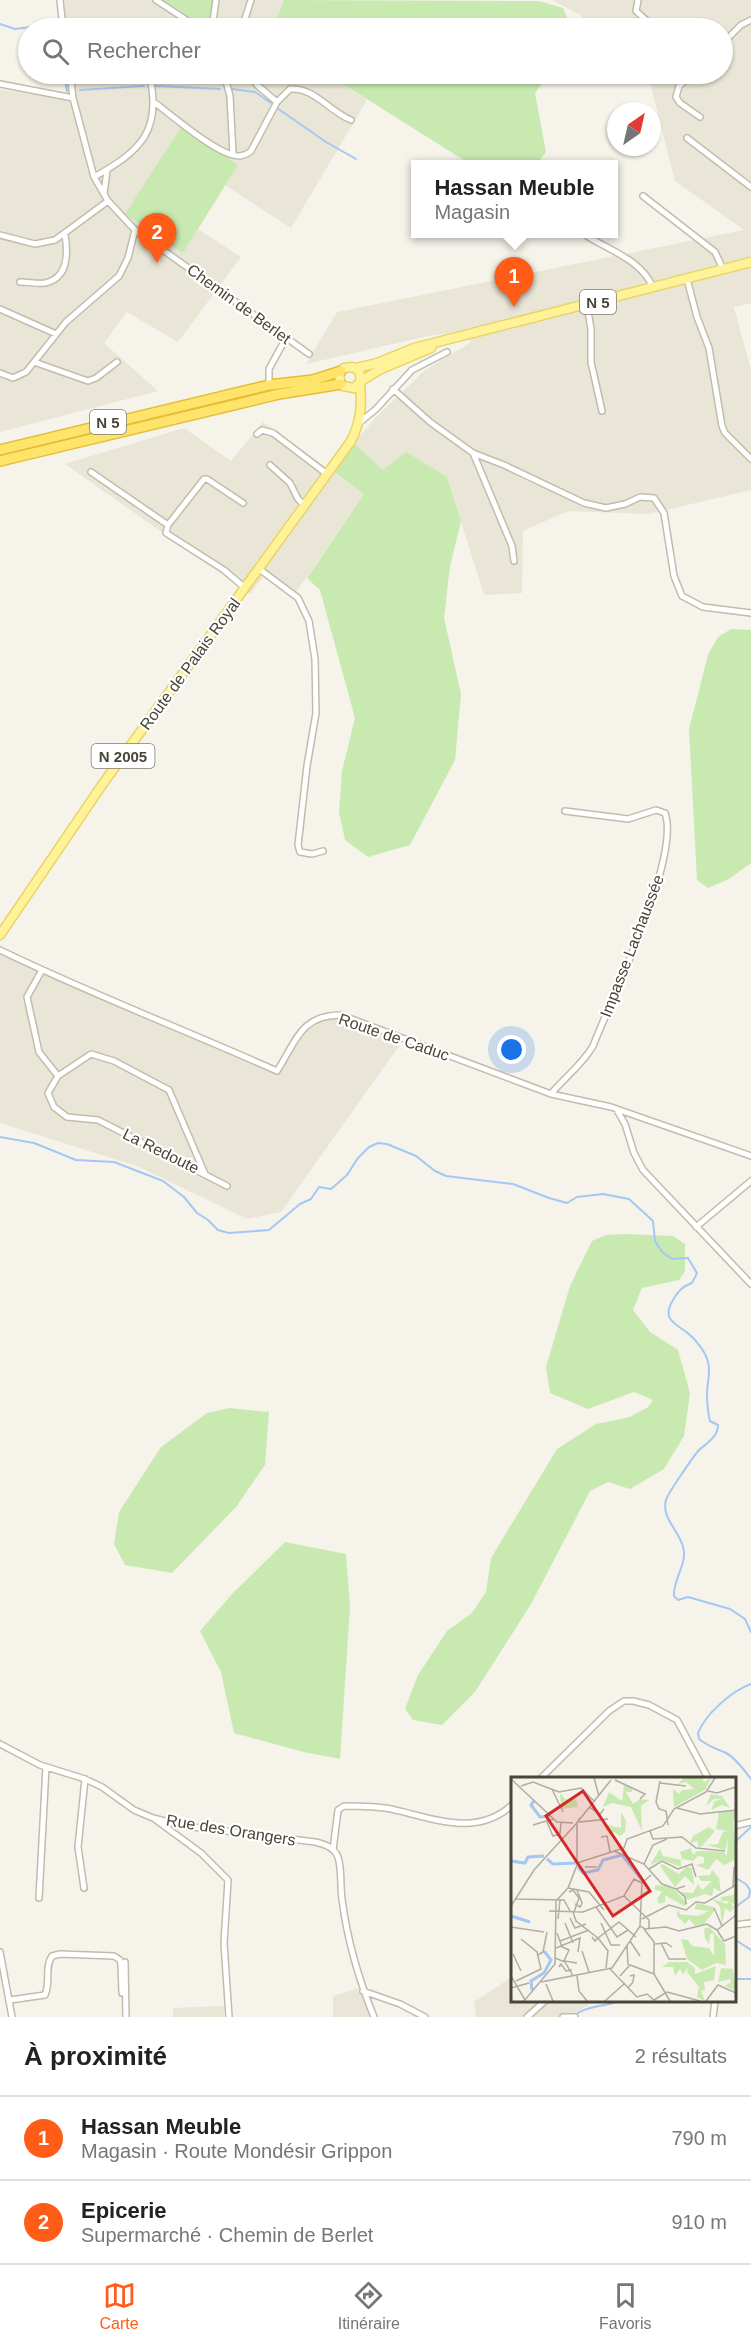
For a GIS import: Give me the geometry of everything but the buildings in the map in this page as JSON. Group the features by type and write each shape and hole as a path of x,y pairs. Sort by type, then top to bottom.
{"highway":[{"name":"N 5","path":"0,450 268,385 313,380 341,371"},
{"path":"268,385 274,391 298,389"},
{"name":"N 5","path":"0,461 298,389 345,386"}],"main road":[{"name":"N 5","path":"341,371 347,367 356,368 377,363 414,348 751,262"},
{"name":"N 5","path":"345,386 354,388 379,370 445,341"},
{"path":"356,368 360,374 360,382"},
{"path":"341,371 339,378 357,406 359,423"},
{"name":"Route de Palais Royal","path":"0,935 102,785 351,441 359,423 360,382"}],"street":[{"path":"60,0 62,18"},
{"path":"156,0 183,18"},
{"path":"213,18 216,0"},
{"path":"245,18 251,0"},
{"path":"638,0 636,11 644,18"},
{"path":"733,34 751,20"},
{"path":"0,84 73,98"},
{"name":"Chemin de Berlet","path":"71,84 94,177 106,199 135,230 309,354"},
{"path":"94,177 122,162 139,144 152,118 155,103 151,84"},
{"path":"227,84 230,96 233,155"},
{"path":"257,84 278,102"},
{"path":"681,84 676,97 680,103 700,117"},
{"path":"155,103 213,145 233,155 248,154 278,102 290,89 300,89 317,97 336,113 351,120"},
{"path":"687,138 751,187"},
{"path":"0,235 35,244 55,240 65,235 106,199 107,170"},
{"path":"643,196 715,252 723,269"},
{"path":"0,373 13,378 26,372 66,322 118,276 128,258 135,230"},
{"path":"20,282 45,283 57,277 65,266 68,256 65,235"},
{"path":"591,238 640,268 648,277 653,288"},
{"path":"687,279 697,317 709,348 722,426 725,433 751,459"},
{"path":"587,305 591,329 591,362 602,411"},
{"path":"0,309 56,334"},
{"path":"268,385 269,369 286,338"},
{"path":"359,423 376,410 412,370 447,352"},
{"path":"34,362 88,381 96,378 117,362"},
{"path":"393,389 430,422 473,453 584,503 606,508 625,504 640,497 654,498 664,513 674,576 682,596 703,607 751,613"},
{"path":"257,434 262,430 273,433 327,474"},
{"path":"473,453 512,546 514,561"},
{"path":"270,465 290,483 298,499 304,505"},
{"path":"91,472 168,525"},
{"path":"243,504 218,485 204,479 168,525 166,532 224,570 245,588"},
{"path":"258,568 298,598 309,621 315,659 316,704 298,845 300,852 305,854 323,851"},
{"name":"Impasse Lachaussée","path":"551,1094 565,1077 582,1063 593,1046 653,900 667,840 667,818 664,812 656,810 628,819 565,811"},
{"name":"Route de Caduc","path":"0,950 277,1071 302,1029 312,1021 326,1015 341,1015 551,1094 612,1107 751,1155"},
{"path":"42,970 27,997 39,1052 58,1076"},
{"name":"La Redoute","path":"91,1054 114,1061 169,1090 205,1174 98,1120 67,1117 54,1107 48,1093 58,1076 91,1054"},
{"path":"617,1110 634,1153 644,1170 751,1284"},
{"path":"205,1174 226,1186"},
{"path":"696,1227 751,1181"},
{"path":"543,1777 609,1711 624,1701 633,1701 649,1705 677,1720 707,1777"},
{"name":"Rue des Orangers","path":"0,1744 46,1767 85,1779 102,1787 134,1810 153,1818 194,1828 321,1843 333,1850"},
{"path":"39,1898 46,1767"},
{"path":"84,1888 78,1847 85,1779"},
{"path":"374,2017 363,1991 342,1899 338,1856 333,1850 338,1810 344,1806 388,1809 444,1822 464,1824 487,1821 511,1806"},
{"path":"153,1818 201,1853 228,1880 224,1943 229,2017"},
{"path":"736,1826 751,1822"},
{"path":"736,1925 751,1923"},
{"path":"0,1953 12,2017"},
{"path":"9,2000 45,1995 48,1988 49,1962 52,1956 60,1954 114,1956 121,1964 122,1993"},
{"path":"124,1962 126,2017"},
{"path":"363,1991 400,2004 424,2017"},
{"path":"527,2017 545,2002"},
{"path":"713,2017 715,2002"},
{"path":"563,2017 575,2017"}],"shaded area":[{"path":"64,0 284,0 277,18 66,18"},
{"path":"552,0 751,0 751,303 734,307 751,370 751,490 649,514 568,511 523,531 522,593 484,595 447,477 383,470 354,443 376,417 424,371 471,342 466,331 428,336 306,364 337,312 744,230 675,181 661,126 661,102 655,102 651,84 733,84 733,18 583,18"},
{"path":"74,84 342,84 367,100 291,228 225,185 237,165 181,127 183,253 198,229 241,257 178,342 127,312 104,343 158,391 0,432 0,90 76,100"},
{"path":"263,422 364,494 293,597 264,576 250,594 65,464 184,428 231,461"},
{"path":"0,955 277,1073 303,1031 313,1022 326,1017 342,1019 402,1042 281,1212 247,1219 137,1166 0,1123"},
{"path":"511,1978 511,2002 592,2002 570,2017 476,2017 474,2002"},
{"path":"359,1988 370,2017 333,2017 333,1996"},
{"path":"224,2006 224,2017 173,2017 173,2008"}],"green space":[{"path":"164,0 213,0 210,18 189,18"},
{"path":"284,0 539,1 563,8 567,18 277,18"},
{"path":"343,84 542,84 535,93 546,152 540,160 464,160"},
{"path":"181,127 238,165 183,253 125,214"},
{"path":"354,443 383,470 406,452 447,477 461,521 450,566 444,618 461,694 455,760 410,845 368,857 345,840 339,812 342,771 355,718 320,590 307,578 364,494 334,472"},
{"path":"731,629 751,630 751,863 729,879 708,888 697,880 689,729 708,655 718,637"},
{"path":"606,1235 673,1236 685,1244 685,1271 679,1280 642,1288 633,1310 650,1332 678,1350 690,1393 684,1436 664,1469 630,1489 608,1482 590,1491 531,1604 475,1692 442,1725 413,1720 405,1709 418,1675 447,1631 472,1613 486,1592 491,1558 557,1449 596,1424 630,1417 648,1407 653,1400 634,1392 588,1409 550,1393 546,1367 570,1286 592,1241"},
{"path":"229,1408 269,1412 265,1465 236,1507 172,1573 125,1565 114,1544 119,1512 161,1447 207,1413"},
{"path":"285,1542 346,1554 350,1607 340,1759 234,1733 221,1672 200,1631 232,1594"}],"waterway":[{"path":"0,24 18,29"},
{"path":"66,84 67,91"},
{"path":"80,90 144,86"},
{"path":"156,86 220,89"},
{"path":"232,89 255,92 271,103"},
{"path":"277,108 326,142 356,159"},
{"path":"0,1137 34,1143 76,1160 114,1162 163,1181 184,1197 197,1213 218,1230 229,1233 269,1230 300,1204 311,1199 319,1187 331,1189 347,1175 358,1158 369,1147 378,1143 387,1144 416,1156 435,1171 446,1176 513,1184 567,1203 577,1197 603,1194 629,1199 653,1221 655,1241 662,1252 672,1259 688,1258 697,1273 692,1283 677,1294 668,1313 672,1321 693,1338 705,1355 709,1370 707,1394 710,1421 718,1425 714,1436 699,1450 666,1500 666,1513 681,1541 684,1553 674,1596 678,1600 688,1597 730,1609 745,1619 751,1632"},
{"path":"751,1684 720,1704 707,1718 698,1733 699,1739 703,1742 733,1758 751,1779"},
{"path":"736,1841 751,1827"},
{"path":"736,1878 746,1884 750,1890 749,1897 736,1907"},
{"path":"736,1940 751,1950"},
{"path":"736,1979 751,1979"},
{"path":"578,2013 616,2002"}],"place":[{"name":"Epicerie","path":"157,263"},
{"name":"Hassan Meuble","path":"514,307"}]}
